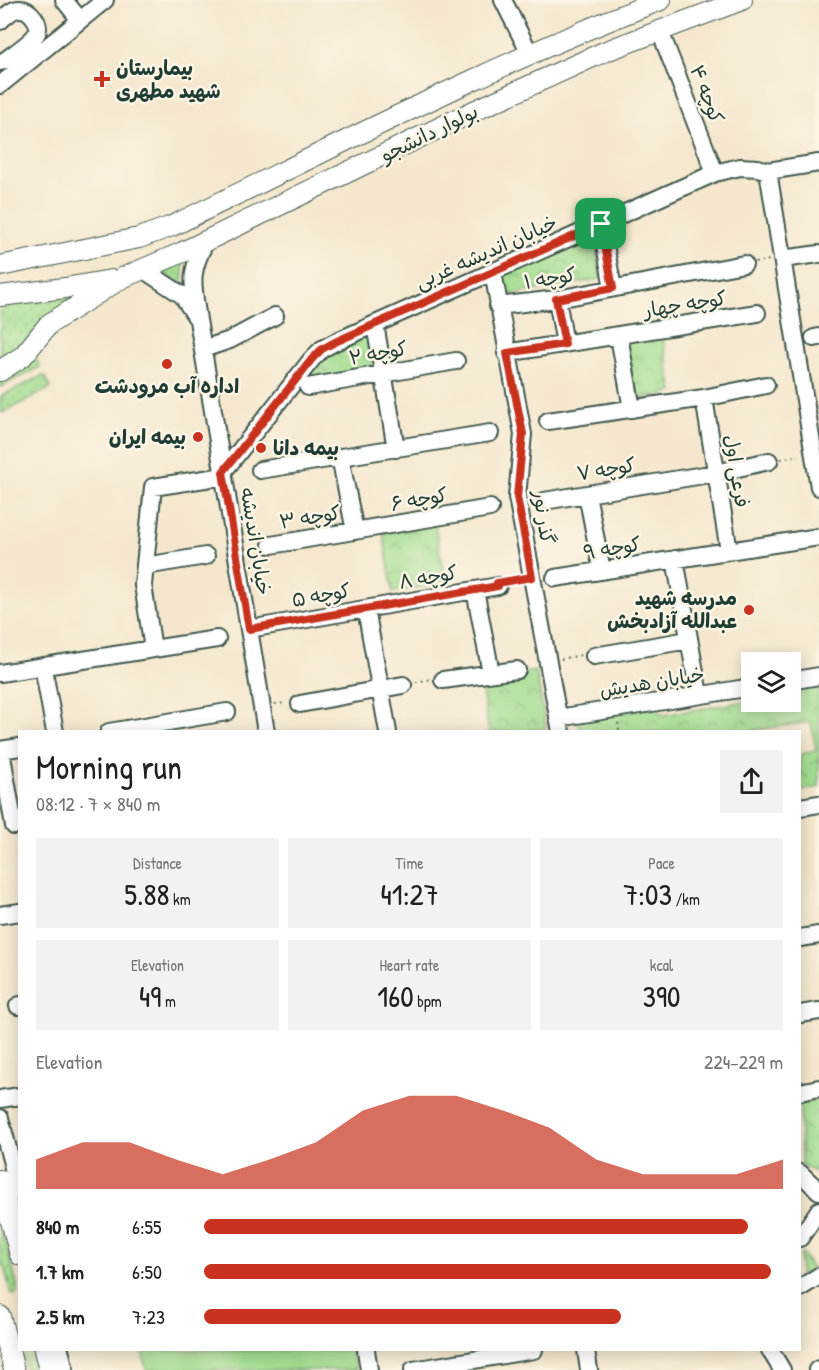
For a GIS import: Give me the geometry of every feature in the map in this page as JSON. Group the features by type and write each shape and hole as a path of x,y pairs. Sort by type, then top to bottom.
{"main road":[{"name":"بولوار دانشجو","path":"63,254 139,238 172,226 465,83 595,25 661,0"},
{"name":"بولوار دانشجو","path":"122,278 206,241 476,110 606,51 742,0"},
{"path":"0,253 63,254"},
{"path":"0,266 63,254"},
{"path":"0,296 122,278"},
{"path":"0,371 23,356 49,324 122,278"},
{"path":"0,1180 18,1248"},
{"path":"8,1323 14,1370"},
{"path":"44,1351 49,1370"}],"street":[{"path":"64,0 80,20"},
{"path":"0,85 105,0"},
{"path":"503,0 530,54"},
{"path":"0,21 13,10 20,9 33,16 38,25 38,31 35,37 0,62"},
{"name":"کوچه ۴","path":"660,31 715,172"},
{"name":"خیابان اندیشه غربی","path":"224,474 322,349 715,172 740,167 768,171 819,163"},
{"path":"768,171 819,487"},
{"path":"601,224 613,288"},
{"name":"خیابان اندیشه","path":"206,241 192,274 266,730"},
{"path":"782,259 819,254"},
{"name":"کوچه ۱","path":"498,306 556,299 744,264"},
{"path":"144,270 182,295 198,320"},
{"name":"گذر نور","path":"493,272 523,434 517,497 560,725"},
{"path":"556,299 565,344"},
{"name":"کوچه چهار","path":"619,336 757,314"},
{"path":"203,349 230,340 275,316"},
{"path":"375,324 396,448"},
{"path":"507,353 619,336 632,409"},
{"name":"کوچه ۲","path":"308,387 456,361"},
{"path":"548,421 704,398 766,385"},
{"name":"فرعی اول","path":"704,398 729,551"},
{"path":"260,470 490,433"},
{"path":"340,458 356,531"},
{"path":"716,473 769,461"},
{"name":"کوچه ۷","path":"544,501 716,473"},
{"path":"153,649 143,585 153,487 224,474"},
{"path":"588,494 602,571"},
{"name":"کوچه ۶","path":"356,531 490,508"},
{"name":"کوچه ۳","path":"271,544 356,531"},
{"name":"کوچه ۹","path":"555,578 819,537"},
{"path":"145,566 206,556"},
{"path":"675,560 699,695"},
{"name":"کوچه ۸","path":"366,609 498,586"},
{"path":"475,590 491,673"},
{"path":"366,609 388,730"},
{"name":"کوچه ۵","path":"249,629 366,609"},
{"path":"0,673 217,639"},
{"path":"594,656 689,640"},
{"path":"43,666 55,730"},
{"path":"443,680 517,670"},
{"path":"801,679 819,676"},
{"path":"300,704 403,685"},
{"name":"خیابان هدیش","path":"560,725 699,695 741,689"},
{"path":"122,730 226,712"},
{"path":"11,827 0,750 18,747"},
{"path":"801,807 819,804"},
{"path":"0,915 18,912"},
{"path":"801,938 819,935"},
{"path":"801,1014 819,1011"},
{"path":"801,1092 819,1088"},
{"path":"0,1099 18,1096"},
{"path":"0,1118 18,1186"},
{"path":"801,1174 819,1191"},
{"path":"801,1237 819,1210"},
{"path":"801,1287 819,1276"},
{"path":"60,1351 65,1370"},
{"path":"366,1351 369,1370"},
{"path":"413,1370 528,1351"},
{"path":"586,1351 589,1370"},
{"path":"771,1351 782,1370"}],"path":[{"path":"744,264 782,259"},
{"path":"769,461 800,455 814,455"},
{"path":"548,666 559,660 589,654 594,656"},
{"path":"403,685 431,679 443,678 443,680"},
{"path":"262,708 299,701 300,704"}],"green space":[{"path":"589,233 594,237 601,279 504,296 499,273"},
{"path":"183,262 183,286 163,272"},
{"path":"78,296 19,350 0,362 0,306"},
{"path":"365,335 369,339 374,370 298,382 313,363"},
{"path":"662,335 673,392 636,399 624,341"},
{"path":"33,353 40,367 0,387 0,376"},
{"path":"45,376 51,388 2,413 1,396"},
{"path":"435,525 445,583 393,592 383,533"},
{"path":"536,671 546,728 489,730 480,680"},
{"path":"819,680 819,787 801,791 801,754 816,751 811,722 755,730 580,730 578,720 653,708 664,715 741,702 741,712 801,712 801,683"},
{"path":"819,1100 819,1175 801,1164 801,1103"},
{"path":"0,1220 17,1285 18,1293 15,1295 11,1293 5,1269 0,1261"},
{"path":"801,1254 812,1269 801,1275"},
{"path":"21,1351 29,1351 37,1370 26,1370"},
{"path":"142,1351 352,1351 356,1370 146,1370"}],"place":[{"name":"بیمارستان شهید مطهری","path":"102,79"},
{"name":"اداره آب مرودشت","path":"167,364"},
{"name":"بیمه ایران","path":"198,437"},
{"name":"بیمه دانا","path":"261,448"},
{"name":"مدرسه شهید عبدالله آزادبخش","path":"749,610"}],"route":[{"path":"601,224 613,288 556,299 565,344 507,353 523,434 517,497 532,577 497,583 498,586 249,629 223,472 312,359 322,349 335,342 601,224"}]}
